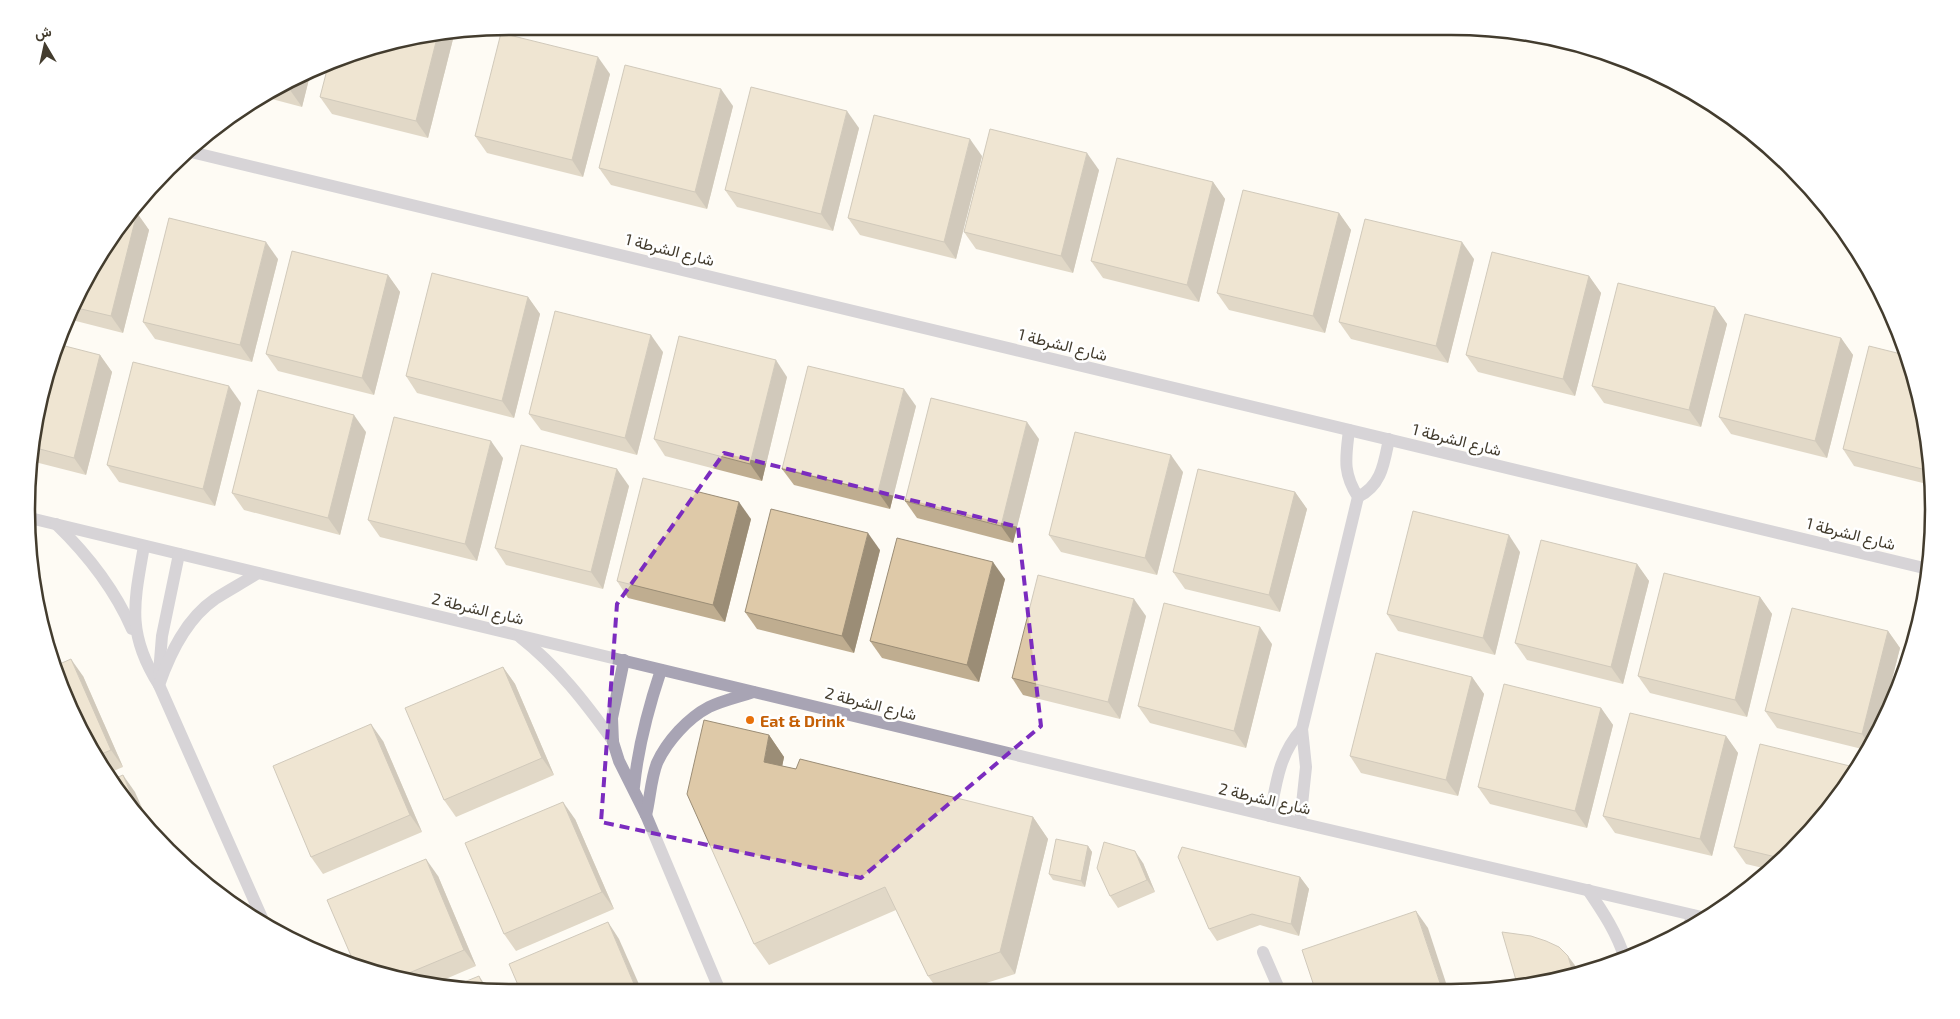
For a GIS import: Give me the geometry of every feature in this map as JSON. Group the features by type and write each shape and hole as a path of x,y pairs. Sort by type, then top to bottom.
{"street":[{"name":"شارع الشرطة 1","path":"197,153 1921,567"},
{"path":"1300,823 1306,767 1302,729 1358,497 1347,476 1349,430"},
{"path":"1358,497 1371,488 1379,478 1389,439"},
{"name":"شارع الشرطة 2","path":"35,519 1270,816 1588,890 1688,920"},
{"path":"56,524 77,544 112,590 138,642 148,667 159,686 259,912"},
{"path":"138,642 134,599 144,546"},
{"path":"159,686 162,636 180,554"},
{"path":"159,686 166,664 177,642 190,623 214,600 258,573"},
{"path":"516,634 545,657 565,678 613,742"},
{"path":"624,660 612,718 613,742 619,761 634,787 717,984"},
{"path":"634,787 637,755 643,725 661,670"},
{"path":"646,816 656,764 674,736 709,707 753,692"},
{"path":"1270,816 1282,760 1294,738 1302,729"},
{"path":"1588,890 1607,917 1623,952"},
{"path":"1263,952 1277,984"}],"highlighted area":[{"path":"724,453 1018,527 1041,726 861,878 601,822 617,604"}],"building":[{"path":"500,35 509,35 598,57 572,160 475,136"},
{"path":"436,41 416,121 320,97 327,72 387,51"},
{"path":"625,65 721,89 695,192 599,168"},
{"path":"751,87 847,111 821,214 725,190"},
{"path":"874,115 970,139 944,242 848,218"},
{"path":"990,129 1087,153 1061,256 964,232"},
{"path":"1117,158 1213,182 1187,285 1091,261"},
{"path":"1243,190 1339,213 1313,316 1217,293"},
{"path":"136,218 111,316 80,309 99,272"},
{"path":"169,218 266,242 240,345 143,322"},
{"path":"1365,219 1462,242 1436,346 1339,322"},
{"path":"292,251 388,275 362,378 266,354"},
{"path":"1492,252 1589,276 1563,379 1466,355"},
{"path":"432,273 528,297 502,401 406,376"},
{"path":"1618,283 1715,307 1689,410 1592,386"},
{"path":"555,311 651,335 625,438 529,414"},
{"path":"1745,314 1841,338 1815,441 1719,417"},
{"path":"679,336 776,360 750,464 654,439"},
{"path":"64,346 100,355 74,458 39,449 51,387"},
{"path":"1869,346 1899,353 1916,417 1923,469 1843,449"},
{"path":"133,362 229,386 203,489 107,465"},
{"path":"808,366 904,389 878,492 782,469"},
{"path":"258,390 354,415 328,518 232,493"},
{"path":"931,398 1027,422 1001,526 905,501"},
{"path":"394,417 491,441 465,544 368,520"},
{"path":"1075,432 1171,455 1145,558 1049,535"},
{"path":"521,445 617,469 591,572 495,548"},
{"path":"1198,469 1295,492 1269,595 1173,572"},
{"path":"643,478 739,502 713,605 617,581"},
{"path":"771,509 868,533 842,636 745,612"},
{"path":"1413,511 1509,535 1483,638 1387,614"},
{"path":"897,538 993,562 967,665 870,641"},
{"path":"1541,540 1637,564 1611,667 1515,643"},
{"path":"1664,573 1760,597 1735,700 1638,676"},
{"path":"1038,575 1134,599 1108,702 1012,678"},
{"path":"1164,603 1260,627 1234,731 1138,706"},
{"path":"1792,608 1888,631 1862,734 1765,711"},
{"path":"1376,653 1472,677 1446,780 1350,756"},
{"path":"71,659 111,750 103,753 99,747 71,691 61,664"},
{"path":"503,667 542,758 444,800 405,708"},
{"path":"1504,684 1601,708 1575,811 1478,787"},
{"path":"1630,713 1726,736 1700,839 1603,816"},
{"path":"704,720 769,735 764,762 796,769 800,759 1033,817 1000,952 928,976 885,887 754,944 687,794"},
{"path":"371,724 410,815 311,857 273,766"},
{"path":"1760,744 1849,766 1807,822 1773,856 1734,847"},
{"path":"123,775 133,798 118,777"},
{"path":"563,802 602,892 504,934 465,843"},
{"path":"1056,839 1088,846 1081,881 1049,874"},
{"path":"1104,842 1135,851 1147,880 1110,896 1097,868"},
{"path":"1182,847 1300,877 1291,924 1252,914 1209,929 1178,857"},
{"path":"426,859 464,950 409,973 357,959 352,957 327,900"},
{"path":"1416,911 1440,984 1313,984 1302,950"},
{"path":"608,922 634,984 518,984 509,964"},
{"path":"1502,932 1531,936 1546,941 1559,947 1568,956 1572,968 1516,979"},
{"path":"479,976 482,983 478,983 465,982"}],"place":[{"name":"Eat & Drink","path":"750,720"}]}
